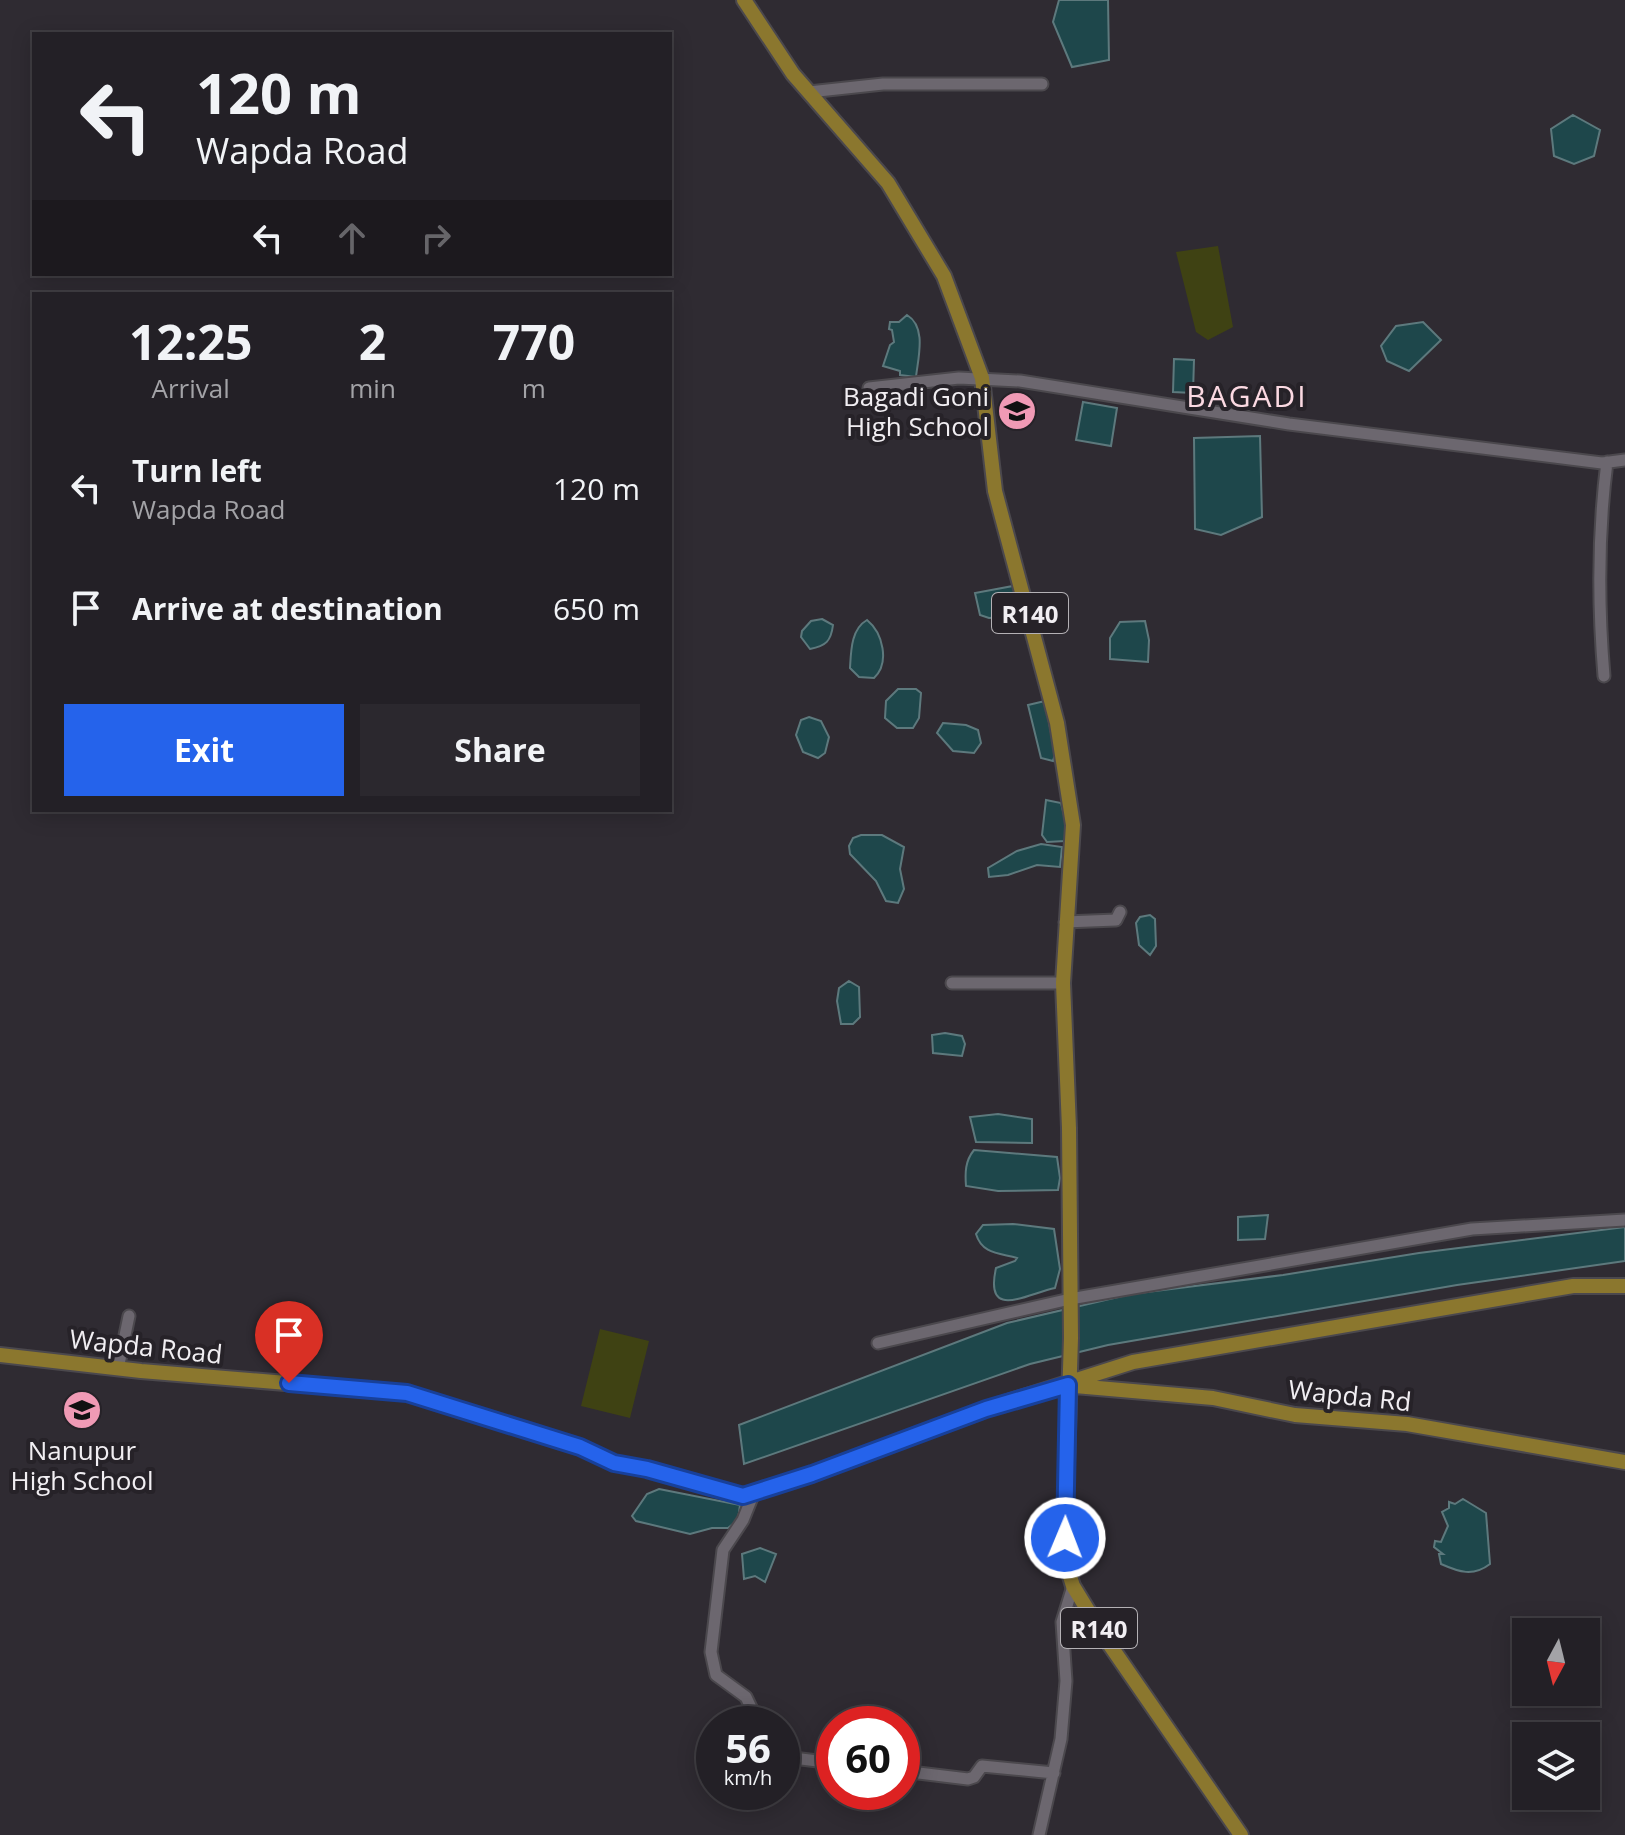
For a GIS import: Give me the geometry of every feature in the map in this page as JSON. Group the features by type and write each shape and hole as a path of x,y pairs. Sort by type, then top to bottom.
{"main road":[{"name":"R140","path":"744,0 793,74 888,183 944,276 982,378 995,491 1054,709 1073,825 1063,983 1069,1128 1070,1299 1064,1557 1073,1586 1241,1835"},
{"path":"753,1495 986,1409 1149,1360 1573,1286 1625,1286"},
{"name":"Wapda Road","path":"0,1355 118,1369 407,1393 580,1447 614,1463 743,1496 753,1495"},
{"name":"Wapda Rd","path":"1068,1385 1164,1392 1213,1398 1295,1415 1407,1424 1625,1462"}],"street":[{"path":"809,92 883,84 1042,84"},
{"path":"869,388 982,378 1172,403 1289,424 1607,462 1625,460"},
{"path":"1604,676 1601,530 1607,462"},
{"path":"1065,922 1116,920 1120,912"},
{"path":"952,983 1063,983"},
{"path":"878,1343 1070,1299 1472,1229 1625,1220"},
{"path":"118,1369 129,1316"},
{"path":"750,1706 746,1697 716,1675 711,1652 723,1550 743,1520 753,1495"},
{"path":"1039,1835 1061,1739 1066,1681 1062,1622 1073,1586"},
{"path":"920,1773 968,1779 974,1777 982,1766 1054,1773"}],"green space":[{"path":"1218,246 1233,327 1208,340 1196,332 1176,252"},
{"path":"600,1329 649,1341 630,1418 581,1406"}],"water":[{"path":"1059,0 1108,0 1109,60 1072,67 1053,22"},
{"path":"1573,115 1600,130 1594,156 1574,164 1554,156 1551,129"},
{"path":"907,315 913,320 919,335 916,377 900,375 900,371 883,366 894,342 890,322 899,322"},
{"path":"1423,322 1441,340 1409,371 1387,361 1381,346 1396,326"},
{"path":"1174,359 1194,360 1193,393 1173,392"},
{"path":"1083,402 1117,408 1111,446 1076,440"},
{"path":"1260,436 1262,517 1221,535 1195,529 1194,438"},
{"path":"1013,586 1021,616 989,618 980,615 975,593"},
{"path":"822,619 833,625 831,635 824,644 810,649 801,637 802,631 811,621"},
{"path":"867,620 877,632 883,656 874,678 859,677 850,668 855,635"},
{"path":"1145,621 1149,640 1148,662 1110,659 1110,638 1120,622"},
{"path":"898,689 916,689 921,693 919,718 913,728 897,728 885,718 886,701"},
{"path":"1045,701 1055,754 1053,761 1041,758 1028,705"},
{"path":"809,717 821,721 829,737 825,753 818,758 803,752 796,735 801,720"},
{"path":"943,723 966,725 978,730 981,743 974,753 953,751 937,733"},
{"path":"1046,800 1061,803 1065,841 1047,842 1042,835"},
{"path":"882,835 904,847 900,869 904,889 898,903 886,901 876,881 850,854 849,846 853,838"},
{"path":"1041,844 1062,847 1060,867 1037,865 1008,875 989,877 988,868 1017,851"},
{"path":"1150,915 1155,919 1156,946 1150,955 1139,945 1136,923 1140,917"},
{"path":"849,981 859,987 860,1017 853,1024 841,1024 837,1001 839,988"},
{"path":"945,1033 962,1036 965,1044 962,1056 933,1053 932,1035"},
{"path":"998,1114 1032,1119 1032,1143 976,1142 970,1117"},
{"path":"974,1150 1057,1157 1058,1190 998,1191 966,1186 966,1167"},
{"path":"1268,1215 1265,1239 1238,1240 1238,1217"},
{"path":"1013,1224 1054,1229 1060,1269 1055,1288 1010,1300 996,1294 996,1268 1017,1258 987,1249 976,1234 983,1225"},
{"path":"1625,1227 1625,1261 1457,1285 1108,1345 1030,1364 744,1464 739,1425 1007,1323 1131,1294"},
{"path":"659,1489 740,1505 738,1520 728,1528 712,1528 690,1534 636,1521 632,1516 647,1494"},
{"path":"1463,1499 1486,1513 1490,1564 1472,1572 1441,1564 1439,1554 1443,1554 1434,1547 1435,1541 1441,1542 1448,1526 1442,1512 1449,1508 1449,1502 1455,1504"},
{"path":"760,1548 776,1554 765,1582 755,1576 744,1579 742,1554"}],"place":[{"name":"Bagadi Goni High School","path":"1017,411"},
{"name":"Nanupur High School","path":"82,1410"}],"district":[{"name":"BAGADI","path":"1247,395"}],"route":[{"path":"289,1383 407,1393 580,1447 614,1463 743,1496 812,1474 986,1409 1068,1385 1065,1538"}]}
